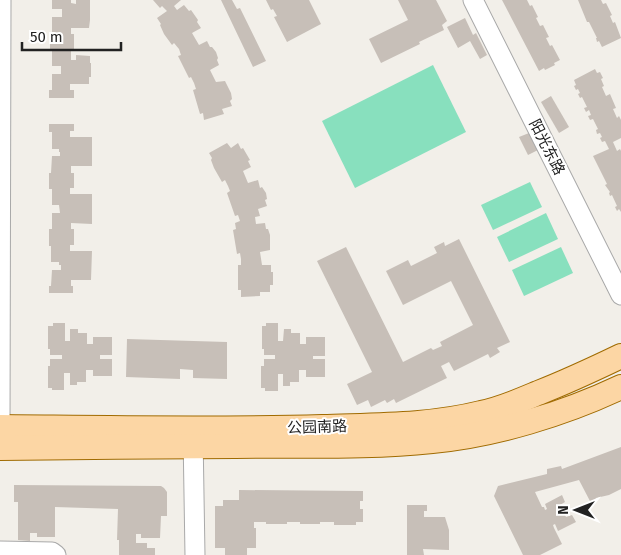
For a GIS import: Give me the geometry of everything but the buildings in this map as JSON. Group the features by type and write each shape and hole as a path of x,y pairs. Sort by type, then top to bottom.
{"main road":[{"name":"公园南路","path":"0,448 194,437 282,428 384,426 454,418 510,405 578,377 621,356"},
{"name":"公园南路","path":"0,427 370,445 442,440 493,430 537,419 584,403 621,387"}],"street":[{"path":"0,427 1,0"},
{"name":"阳光东路","path":"472,0 621,295"},
{"path":"194,437 194,555"},
{"path":"0,551 52,552 56,555"}],"green space":[{"path":"433,65 466,132 355,188 322,121"},
{"path":"530,182 542,207 493,230 481,205"},
{"path":"546,213 558,239 509,262 497,237"},
{"path":"561,247 573,273 524,296 512,270"}]}
